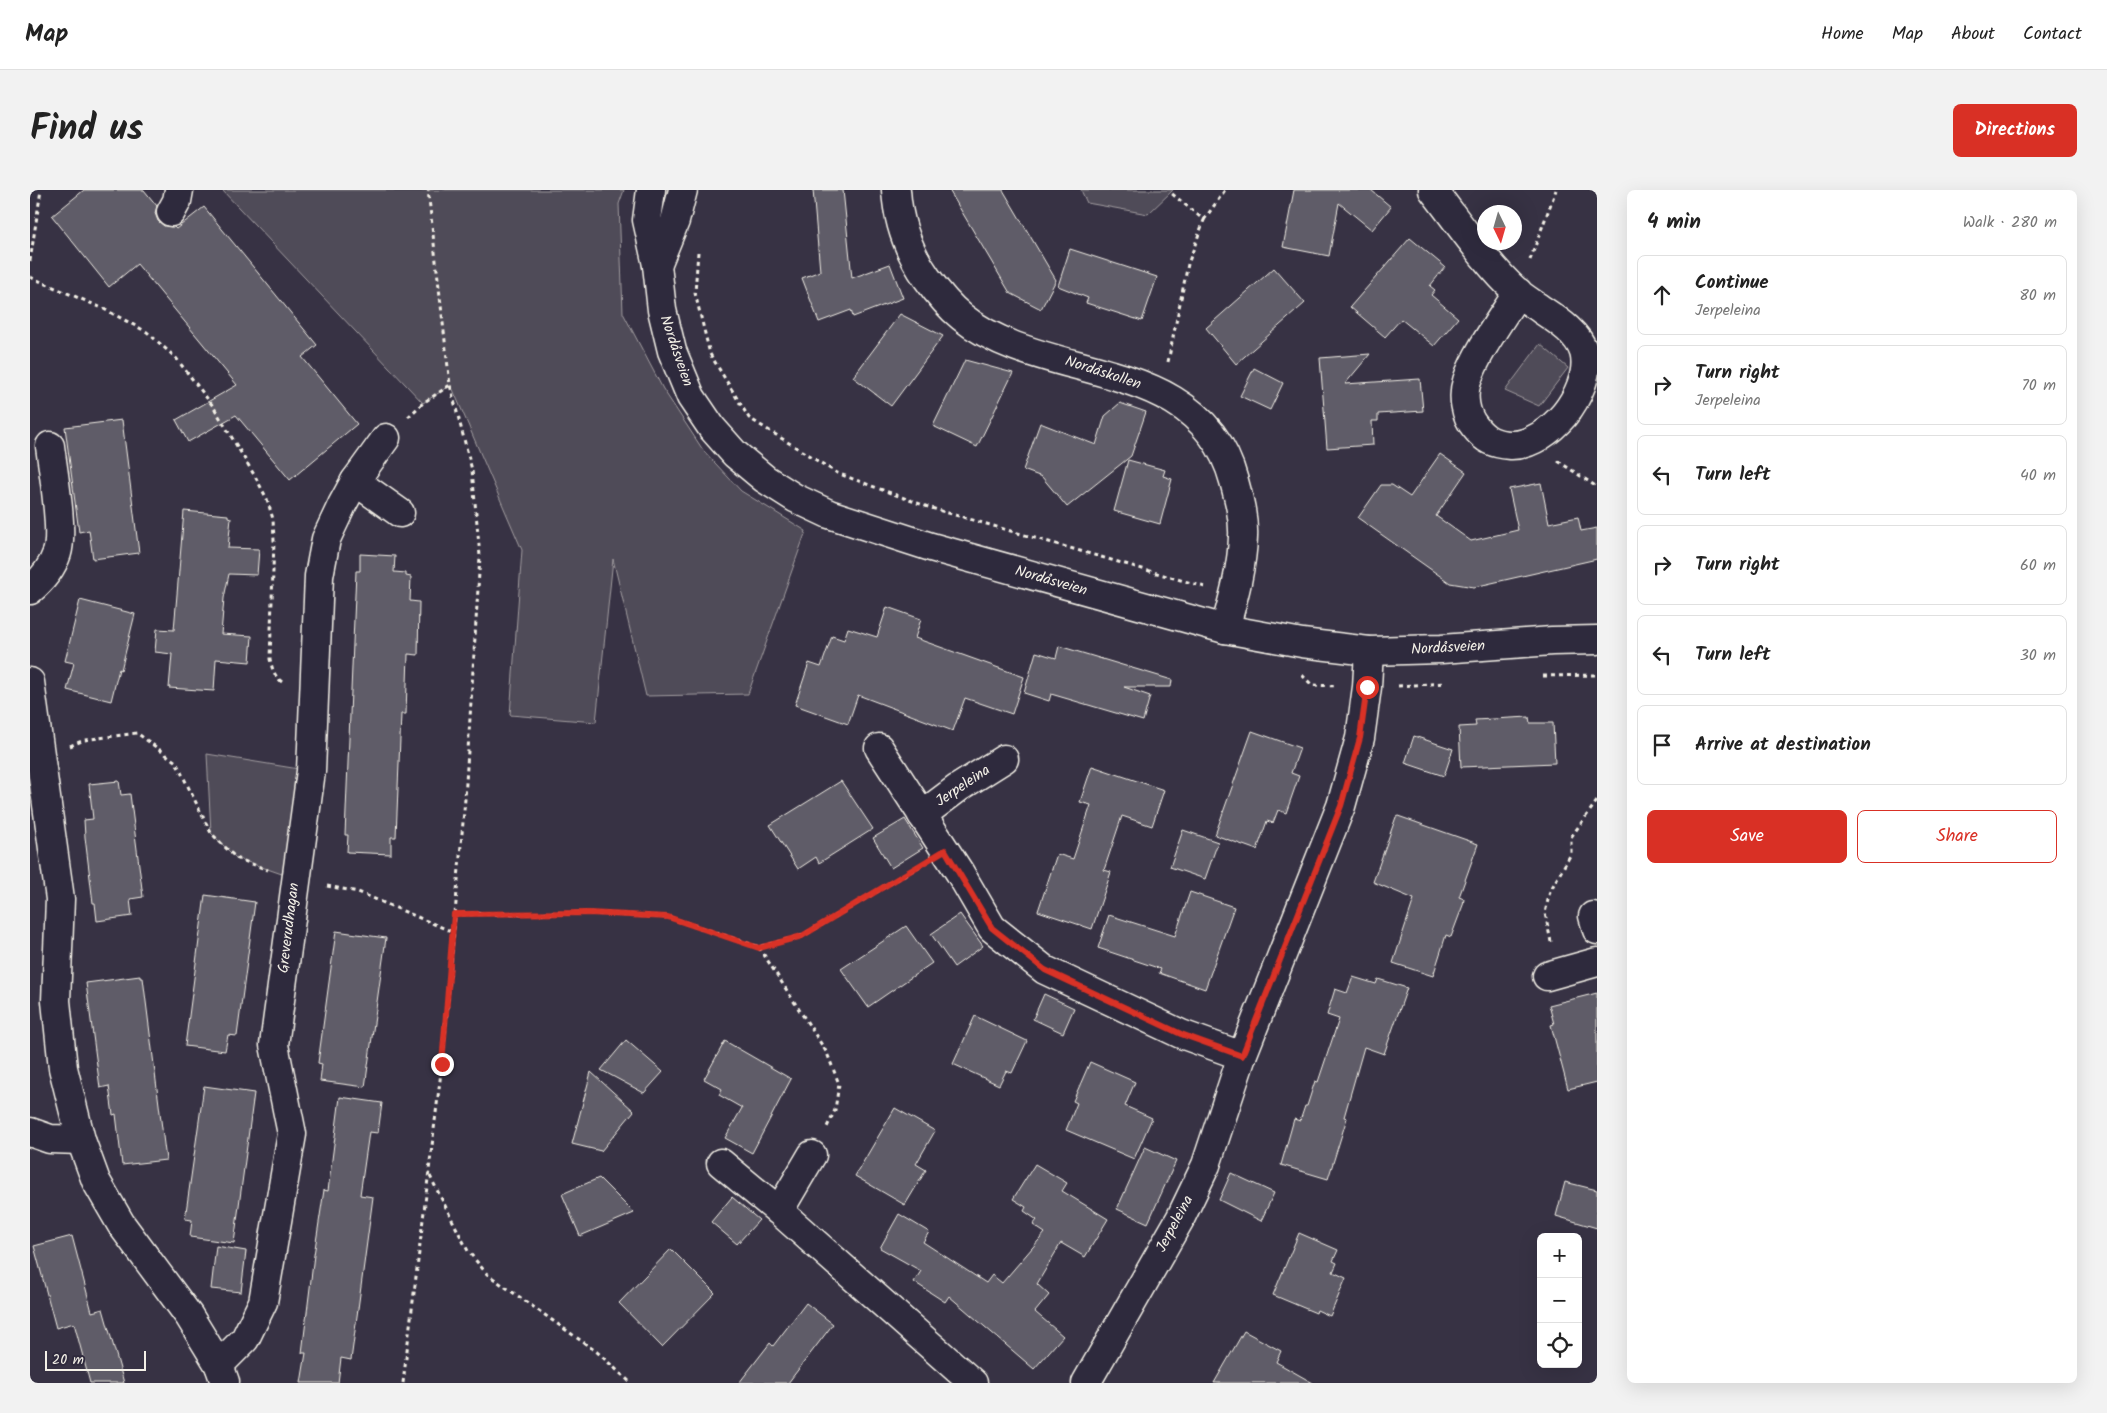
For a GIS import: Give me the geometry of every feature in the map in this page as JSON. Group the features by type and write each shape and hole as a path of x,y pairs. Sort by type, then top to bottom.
{"street":[{"name":"Nordåsveien","path":"651,190 647,220 657,265 662,310 672,351 691,397 712,428 735,454 765,479 794,498 829,514 930,547 1225,629 1302,643 1369,650 1440,649 1552,641 1597,640"},
{"name":"Nordåsveien","path":"657,265 675,221 683,190"},
{"name":"Nordåskollen","path":"896,190 904,236 921,270 938,293 962,318 990,334 1027,350 1120,376 1161,394 1186,409 1204,425 1222,449 1232,472 1241,505 1243,536 1234,595 1225,629"},
{"path":"1433,190 1491,263 1518,292 1564,326 1575,336 1584,352 1584,381 1572,406 1558,422 1536,439 1515,445 1494,444 1481,436 1470,421 1465,404 1467,381 1480,355 1518,292"},
{"name":"Greverudhagan","path":"30,682 42,758 60,900 56,1001 63,1068 81,1140 96,1181 121,1224 189,1316 222,1374 245,1339 263,1302 292,1134 274,1045 311,771 319,576 326,539 355,481 386,438"},
{"path":"30,590 47,572 58,552 58,523 50,446"},
{"path":"355,481 400,513"},
{"name":"Jerpeleina","path":"1086,1383 1180,1219 1206,1165 1242,1056 1341,806 1360,738 1367,687 1369,650"},
{"name":"Jerpeleina","path":"879,748 945,850 992,928 1045,970 1181,1034 1242,1056"},
{"name":"Jerpeleina","path":"922,814 958,788 1004,759"},
{"path":"1547,976 1597,962"},
{"path":"30,1132 50,1140 81,1140"},
{"path":"780,1211 812,1155"},
{"path":"721,1163 780,1211 973,1383"}],"path":[{"path":"30,261 41,190"},
{"path":"403,1383 430,1176 442,1064 466,780 480,556 472,470 450,385 428,190"},
{"path":"1161,394 1188,264 1204,220 1225,190"},
{"path":"1518,292 1556,190"},
{"path":"1170,192 1204,220"},
{"path":"698,249 695,293 710,354 749,418 837,473 931,508 1234,595"},
{"path":"30,277 102,308 146,332 176,358 212,406 256,478 266,499 272,519 274,541 269,642 273,671 277,679 288,687 301,691 315,692"},
{"path":"386,438 423,403 450,385"},
{"path":"1536,439 1546,453 1597,487"},
{"path":"42,758 84,740 137,733 176,762 211,833 236,858 296,880 358,892 453,932"},
{"path":"1547,976 1536,970 1552,949 1545,913 1550,891 1571,854 1571,837 1597,800"},
{"path":"454,914 589,913 668,917 759,948 802,936 945,850"},
{"path":"759,948 827,1053 839,1084 835,1110 812,1155"},
{"path":"430,1176 468,1251 487,1274 597,1352 631,1383"}],"shaded area":[{"path":"222,190 624,190 619,204 623,313 663,389 703,450 741,491 806,531 748,694 646,696 613,559 596,722 510,715 522,550 451,385 423,403"},
{"path":"1081,190 1173,190 1148,214 1087,203"},
{"path":"1540,344 1568,368 1539,406 1505,391"},
{"path":"207,754 311,771 296,879 236,858 211,833"}],"building":[{"path":"84,190 144,190 157,206 155,213 158,221 164,226 176,229 204,207 317,345 302,357 357,424 290,480 236,415 188,442 176,420 237,385 137,264 109,287 52,216"},
{"path":"813,190 843,190 852,278 890,264 903,298 853,317 851,310 819,322 802,278 820,271"},
{"path":"949,190 1003,190 1056,280 1041,309 1010,293"},
{"path":"1294,190 1371,190 1391,207 1372,230 1339,203 1329,256 1283,247"},
{"path":"1410,238 1445,267 1430,286 1435,290 1431,295 1458,318 1434,346 1401,319 1385,337 1350,307"},
{"path":"1070,249 1157,277 1142,321 1086,303 1088,298 1058,286"},
{"path":"1274,268 1305,303 1236,364 1206,328"},
{"path":"900,314 943,336 891,406 853,377"},
{"path":"1370,354 1345,384 1420,379 1423,411 1378,414 1378,421 1372,421 1373,445 1327,448 1320,358"},
{"path":"965,360 1013,373 977,447 933,426"},
{"path":"1254,368 1283,383 1270,410 1240,396"},
{"path":"1120,403 1146,412 1131,456 1067,507 1042,477 1023,470 1040,423 1096,445 1105,416"},
{"path":"122,420 139,553 93,559 89,530 79,532 65,427"},
{"path":"1440,454 1466,472 1436,516 1471,541 1518,530 1509,489 1541,483 1549,523 1578,517 1581,531 1597,528 1597,559 1474,587 1450,583 1358,518 1381,485 1392,485 1410,497"},
{"path":"1128,460 1165,470 1163,476 1172,479 1160,524 1114,511"},
{"path":"184,511 228,515 231,518 228,548 259,549 257,575 229,574 224,598 221,634 252,636 250,662 216,659 214,691 169,688 172,654 155,652 157,629 174,630"},
{"path":"360,554 395,556 394,572 406,573 406,576 411,577 410,601 419,602 418,655 408,654 406,714 401,714 396,837 391,837 391,854 347,852 348,835 345,835 356,571 360,571"},
{"path":"80,600 135,614 111,701 67,690 74,663 65,661"},
{"path":"887,607 921,619 915,638 1024,677 1012,714 965,698 953,731 858,695 848,724 795,705 809,663 821,667 832,636 844,640 848,628 877,637"},
{"path":"1059,646 1172,680 1171,687 1124,687 1150,696 1143,721 1051,694 1049,701 1024,693 1036,652 1056,658"},
{"path":"1529,717 1530,723 1553,723 1555,763 1461,767 1459,727 1476,726 1475,720"},
{"path":"1252,731 1300,748 1291,773 1299,776 1286,813 1278,810 1273,823 1267,821 1257,850 1215,835"},
{"path":"1414,736 1453,749 1444,776 1405,763"},
{"path":"1092,766 1164,790 1152,826 1122,816 1104,870 1111,872 1092,929 1038,911 1057,854 1073,859 1091,805 1080,802"},
{"path":"119,781 121,795 130,794 143,897 130,899 132,916 97,921 95,903 93,903 84,820 93,819 89,784"},
{"path":"841,781 873,829 819,863 816,857 798,869 770,825"},
{"path":"1398,816 1478,844 1459,897 1464,899 1463,905 1451,937 1446,935 1433,976 1393,963 1414,899 1373,882 1396,817"},
{"path":"905,819 923,848 891,868 873,838"},
{"path":"1183,830 1218,842 1205,879 1170,867"},
{"path":"1190,892 1234,907 1205,989 1159,973 1161,969 1098,948 1109,915 1175,936"},
{"path":"205,895 255,902 237,1036 228,1035 225,1051 185,1046"},
{"path":"960,914 983,946 954,967 931,934"},
{"path":"906,926 932,963 868,1007 841,969"},
{"path":"336,931 386,938 365,1087 320,1081 322,1064 318,1063"},
{"path":"140,976 140,978 143,978 166,1160 122,1165 116,1114 113,1115 109,1086 100,1088 86,983"},
{"path":"1353,977 1376,984 1378,979 1407,988 1384,1054 1364,1047 1344,1117 1347,1118 1328,1179 1281,1165 1294,1119 1300,1121 1315,1081 1318,1082 1339,1019 1327,1015 1335,989 1347,993"},
{"path":"1597,993 1597,1082 1568,1089 1551,1025 1554,1024 1549,1005"},
{"path":"1044,994 1074,1008 1063,1033 1033,1019"},
{"path":"975,1016 1027,1041 1012,1073 1006,1071 999,1085 953,1064"},
{"path":"626,1040 663,1072 644,1093 601,1070"},
{"path":"725,1041 791,1079 752,1153 725,1138 742,1108 719,1095 722,1089 704,1079"},
{"path":"1090,1062 1135,1082 1125,1106 1152,1118 1134,1159 1066,1130 1077,1103 1073,1101"},
{"path":"591,1072 634,1111 601,1151 572,1144"},
{"path":"204,1086 254,1093 234,1243 190,1237 192,1220 185,1219"},
{"path":"340,1097 382,1103 378,1133 369,1132 360,1195 373,1197 351,1360 341,1358 338,1383 301,1383 306,1353 302,1353 314,1255 324,1190 328,1191"},
{"path":"895,1108 935,1131 916,1164 926,1170 905,1205 855,1176"},
{"path":"1145,1147 1176,1161 1148,1223 1117,1209"},
{"path":"1035,1164 1067,1183 1062,1191 1108,1219 1085,1257 1061,1243 1037,1284 1049,1295 1035,1312 1063,1336 1034,1369 949,1296 945,1302 914,1282 921,1271 880,1248 899,1214 929,1232 923,1242 986,1283 992,1275 1002,1283 1045,1233 1033,1225 1037,1220 1024,1211 1026,1207 1013,1199"},
{"path":"1231,1173 1274,1193 1261,1221 1219,1200"},
{"path":"599,1178 634,1213 580,1236 562,1194"},
{"path":"1565,1182 1597,1190 1597,1228 1556,1216"},
{"path":"732,1197 759,1220 737,1244 711,1222"},
{"path":"1299,1233 1338,1250 1333,1261 1337,1263 1333,1272 1346,1278 1330,1316 1317,1310 1316,1313 1273,1295"},
{"path":"72,1236 92,1312 103,1309 124,1383 90,1383 74,1323 56,1328 34,1246"},
{"path":"216,1246 246,1251 241,1292 211,1289"},
{"path":"671,1249 715,1293 662,1347 619,1303"},
{"path":"806,1303 833,1324 788,1383 739,1383 770,1343 773,1346"},
{"path":"1244,1331 1281,1351 1276,1362 1313,1383 1214,1383"}],"route":[{"path":"442,1064 454,914 589,913 668,917 759,948 802,936 945,850 992,928 1045,970 1181,1034 1242,1056 1341,806 1360,738 1367,687"}]}
